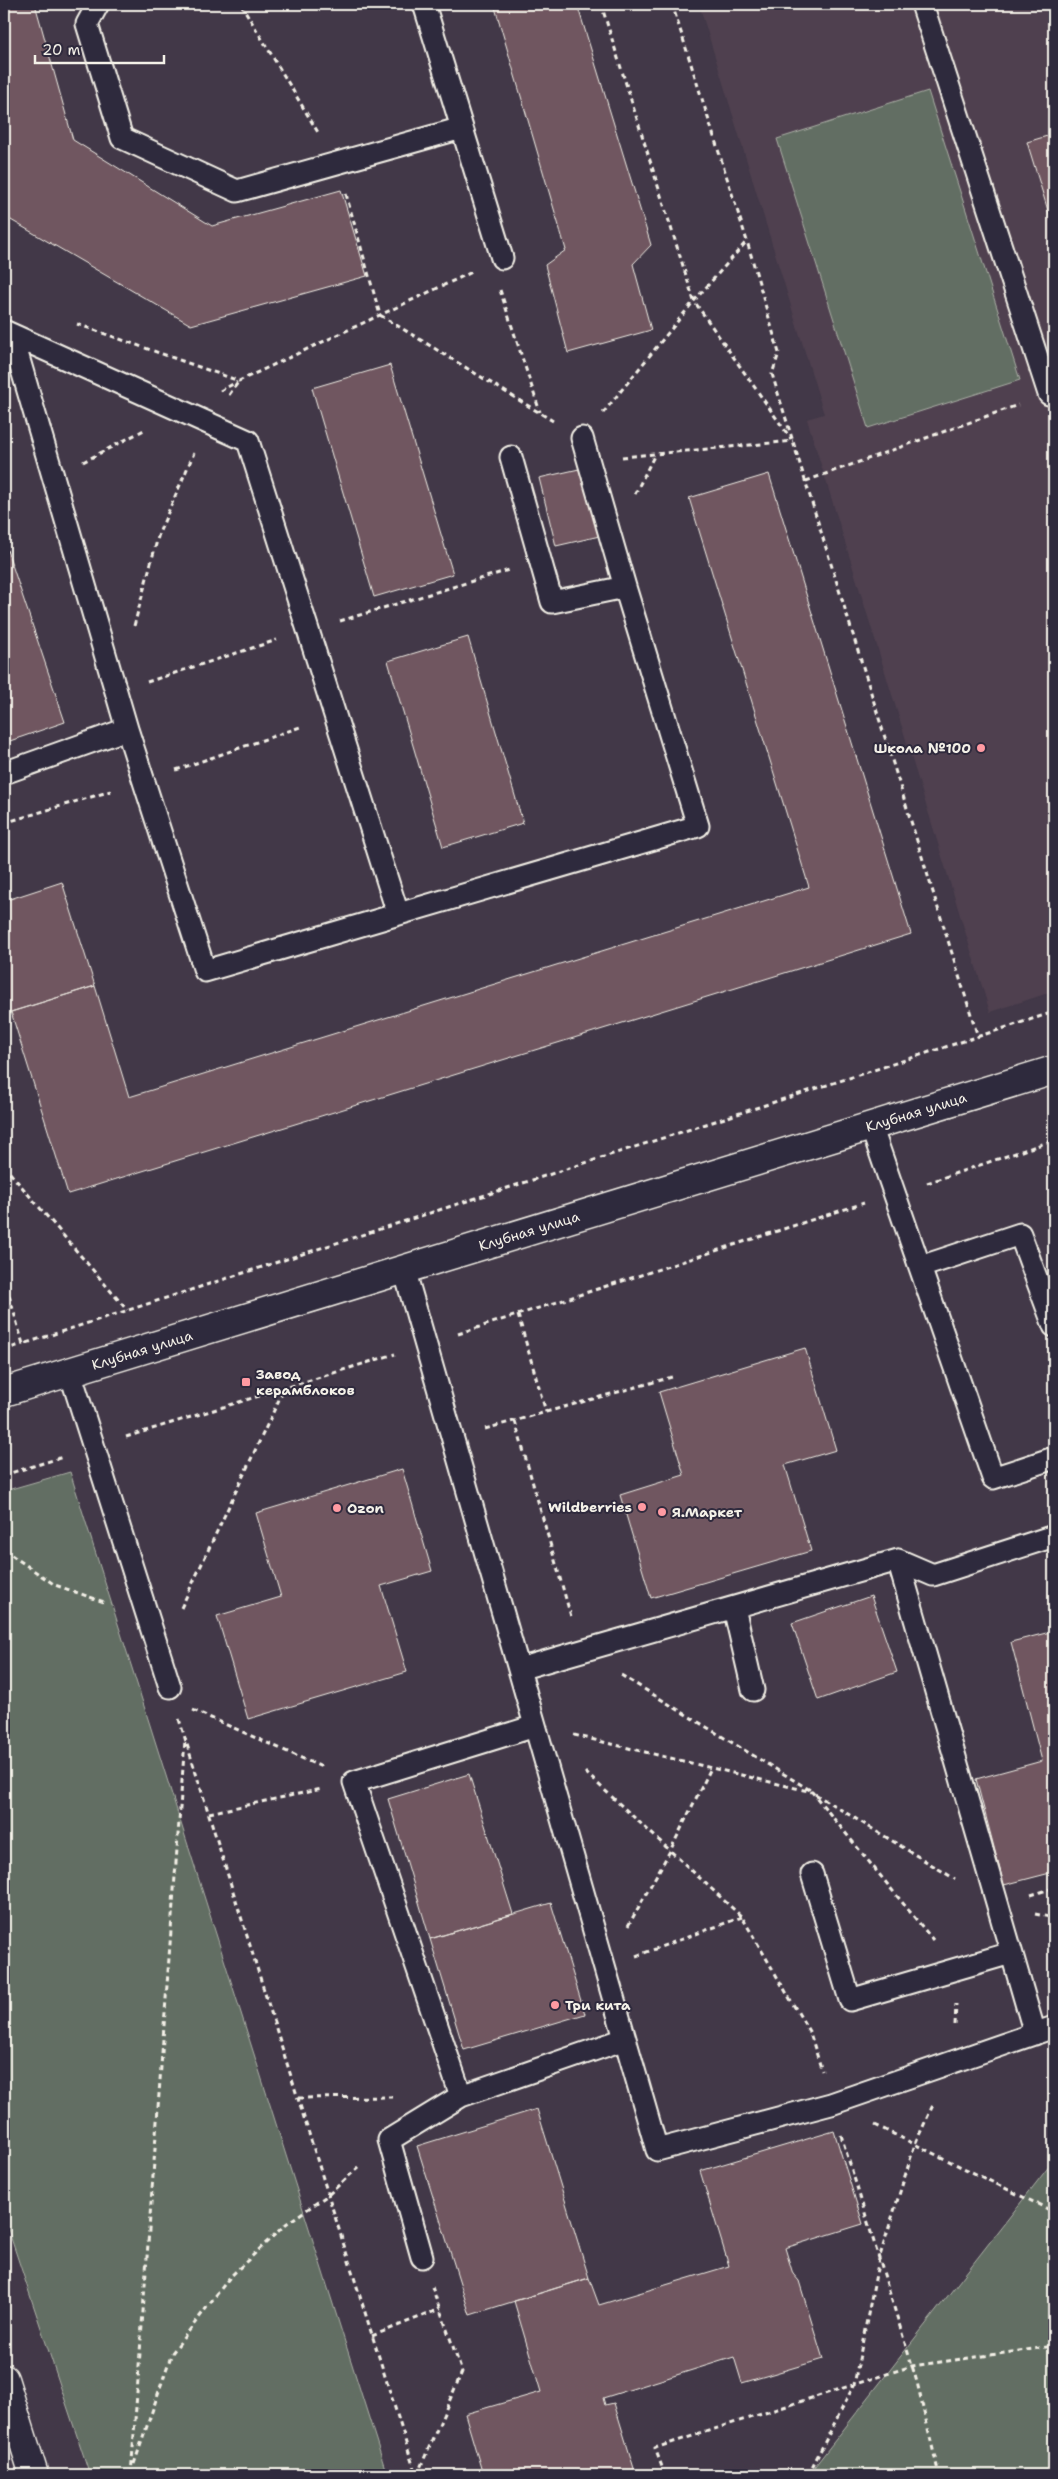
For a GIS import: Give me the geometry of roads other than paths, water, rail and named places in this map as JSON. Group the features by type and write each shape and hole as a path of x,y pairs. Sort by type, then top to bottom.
{"main road":[{"name":"Клубная улица","path":"4,1392 1054,1070"},
{"path":"4,2379 34,2475"}],"lane":[{"path":"98,4 87,24 122,138 237,191 462,128"},
{"path":"424,4 462,128 496,261"},
{"path":"922,4 1049,394"},
{"path":"8,334 248,441 398,914"},
{"path":"8,334 127,730 205,971 698,826 582,438"},
{"path":"511,456 552,602 625,587"},
{"path":"4,772 127,730"},
{"path":"871,1126 896,1193 993,1478 1054,1458"},
{"path":"920,1267 1020,1234 1054,1326"},
{"path":"404,1270 657,2150 831,2104 1045,2031 1011,1953 898,1560"},
{"path":"70,1372 172,1694"},
{"path":"519,1670 898,1560 934,1575 1054,1536"},
{"path":"734,1608 753,1690"},
{"path":"461,2096 354,1782 535,1726"},
{"path":"812,1874 850,2000 1011,1953"},
{"path":"422,2257 389,2140 461,2096 625,2039"}],"place":[{"name":"Школа №100","path":"981,748"},
{"name":"Завод керамблоков","path":"246,1382"},
{"name":"Wildberries","path":"642,1507"},
{"name":"Ozon","path":"337,1508"},
{"name":"Я.Маркет","path":"662,1512"},
{"name":"Три кита","path":"555,2005"}]}
